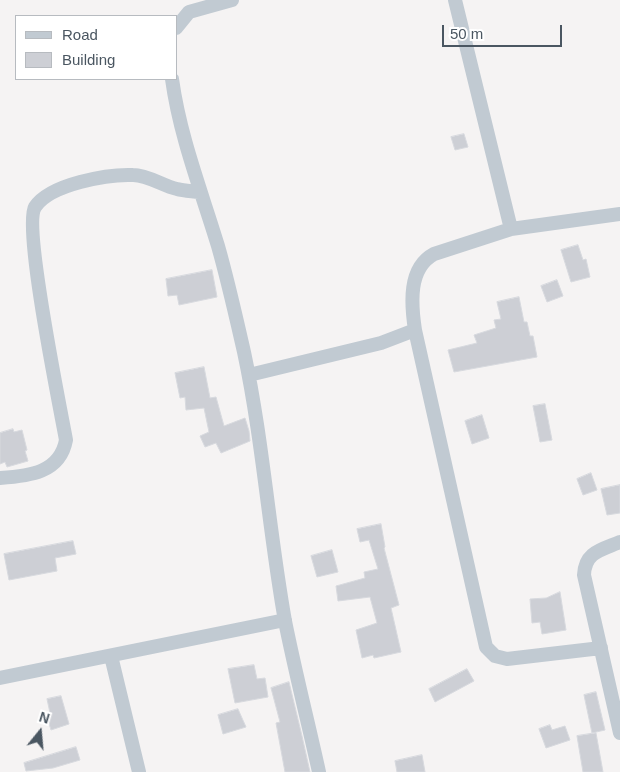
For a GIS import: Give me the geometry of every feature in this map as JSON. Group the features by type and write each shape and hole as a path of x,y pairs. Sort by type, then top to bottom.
{"street":[{"path":"178,26 189,12 232,0"},
{"path":"455,0 511,229"},
{"path":"172,80 176,106 231,294 249,375 258,422 285,620 319,772"},
{"path":"0,478 42,471 57,463 63,453 66,440 36,269 32,220 34,208 41,200 76,182 106,176 136,175 177,189 200,192"},
{"path":"600,648 507,659 495,656 486,647 415,330 412,294 418,269 424,259 434,254 511,229 620,214"},
{"path":"249,375 381,343 415,330"},
{"path":"620,542 590,555 584,564 584,575 620,733"},
{"path":"0,678 285,620"},
{"path":"111,656 139,772"}],"building":[{"path":"464,134 468,147 455,150 451,137"},
{"path":"578,245 583,260 586,259 590,277 571,282 561,250"},
{"path":"212,270 217,297 179,305 177,295 168,296 166,279"},
{"path":"557,280 563,296 547,302 541,286"},
{"path":"519,297 524,322 527,322 530,336 533,336 537,357 454,372 448,350 477,343 474,335 496,328 494,320 501,319 497,302"},
{"path":"204,367 210,398 216,397 224,426 245,418 249,431 250,441 221,453 216,443 205,447 200,436 209,432 204,408 186,410 185,397 180,398 175,373"},
{"path":"545,404 552,440 540,442 533,406"},
{"path":"482,415 489,438 472,444 465,421"},
{"path":"13,429 14,432 22,430 28,461 7,467 5,462 0,464 0,433"},
{"path":"591,473 597,490 583,495 577,479"},
{"path":"620,485 620,513 607,515 601,489"},
{"path":"381,524 384,548 399,605 391,608 401,652 374,658 373,655 362,658 356,630 377,623 370,597 338,601 336,586 365,578 364,572 378,569 369,540 360,542 357,529"},
{"path":"73,541 76,554 55,558 57,571 9,580 4,554"},
{"path":"332,550 338,572 317,577 311,556"},
{"path":"560,592 566,630 542,634 540,622 532,623 530,599 546,598"},
{"path":"254,665 257,679 265,678 268,697 235,703 228,669"},
{"path":"467,669 474,681 435,702 429,689"},
{"path":"289,682 310,772 285,772 276,723 280,722 271,688"},
{"path":"596,692 605,730 592,733 584,695"},
{"path":"61,696 69,724 51,730 46,714 50,713 47,699"},
{"path":"238,709 246,727 223,734 218,715"},
{"path":"550,725 552,730 565,726 570,740 546,748 539,729"},
{"path":"596,733 603,772 583,772 577,736"},
{"path":"76,747 80,760 53,768 26,771 24,763"},
{"path":"422,755 425,772 397,772 395,761"}]}
